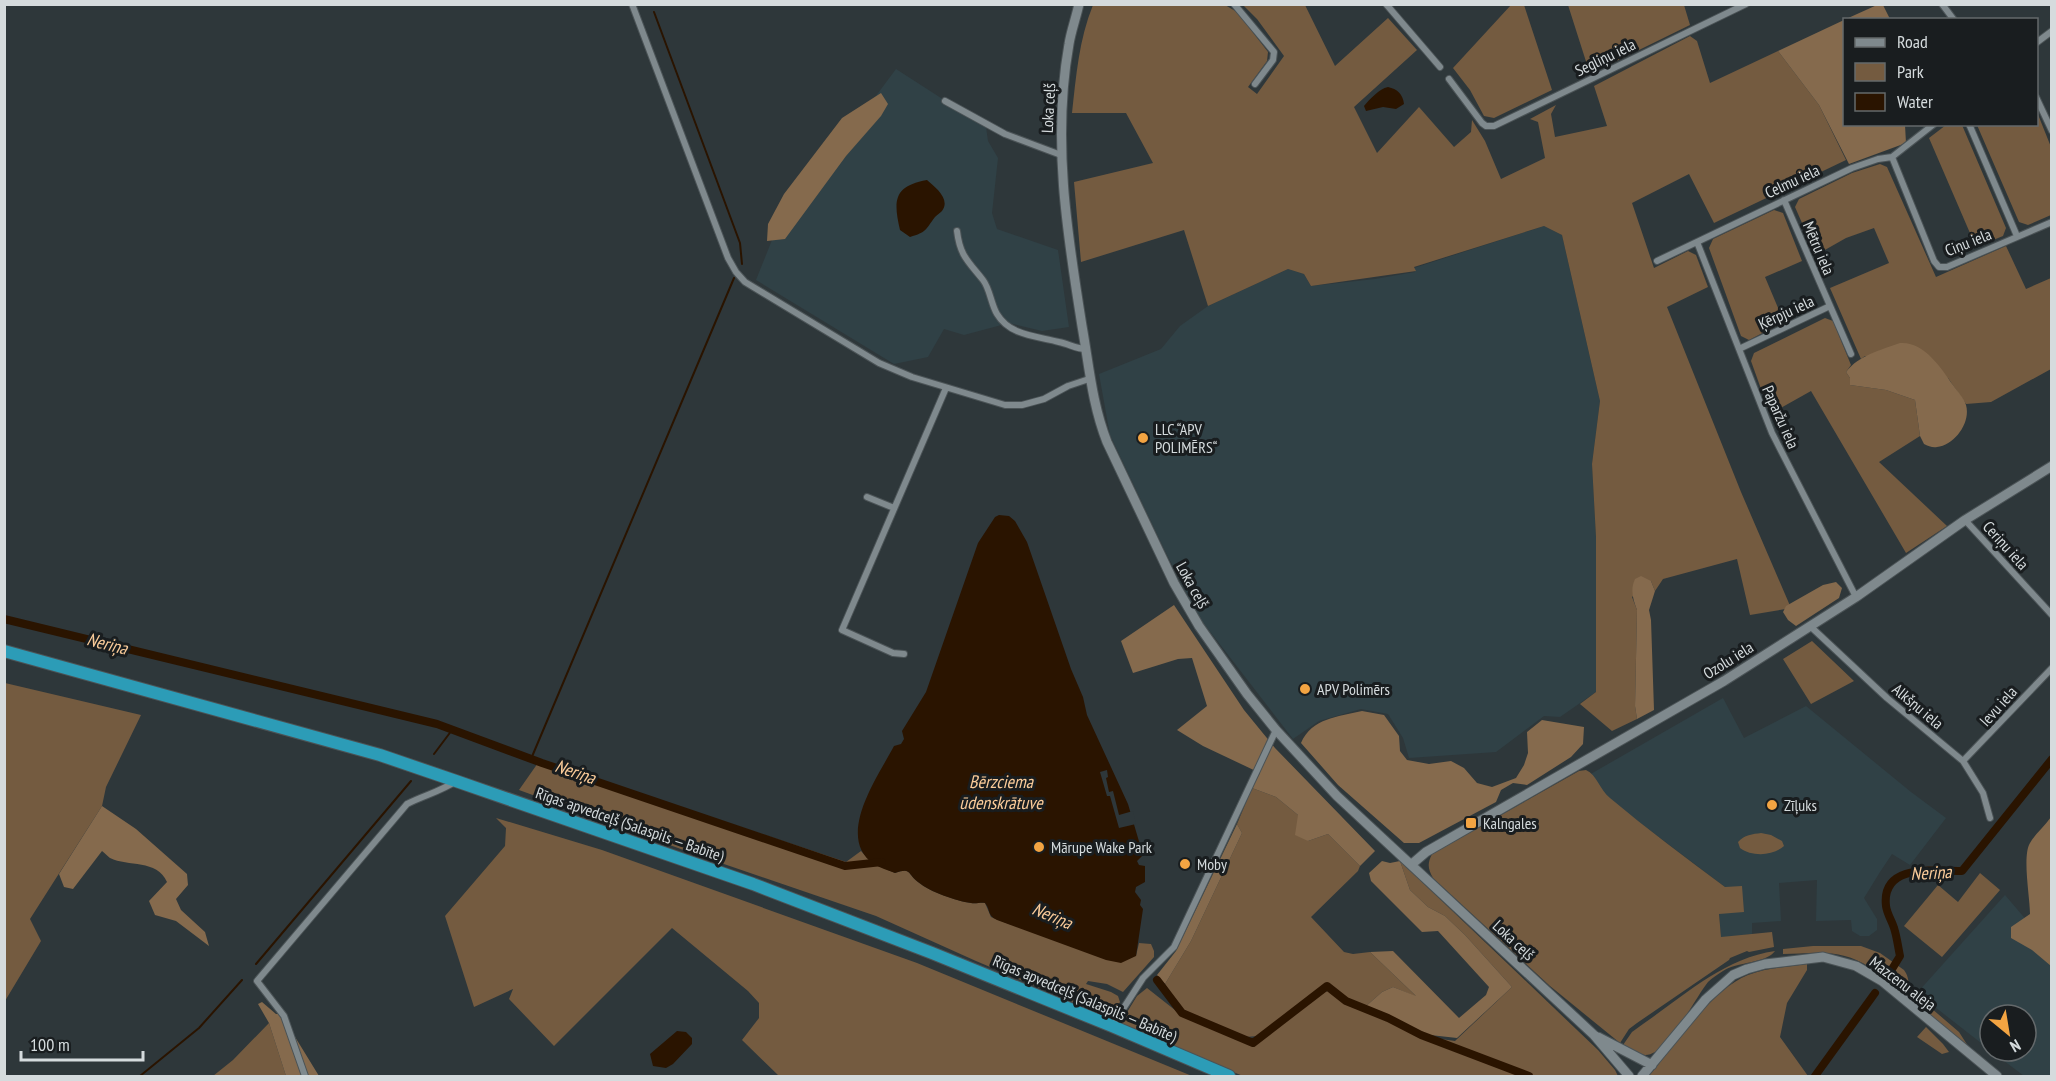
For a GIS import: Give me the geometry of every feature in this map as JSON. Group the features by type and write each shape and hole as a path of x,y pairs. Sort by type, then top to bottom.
{"highway":[{"name":"Rīgas apvedceļš (Salaspils — Babīte)","path":"4,651 380,755 753,884 932,953 1112,1026 1229,1077"}],"main road":[{"name":"Loka ceļš","path":"1079,4 1069,44 1065,75 1061,155 1065,215 1089,379 1098,419 1107,442 1174,583 1199,626 1247,694 1276,730 1337,796 1594,1035 1629,1077"},
{"name":"Ozolu iela","path":"1412,864 1426,852 1724,681 1856,597 1965,520 2052,466"},
{"name":"Mazcenu aleja","path":"1642,1077 1706,999 1733,975 1765,964 1823,957 1856,966 1882,981 1997,1077"},
{"name":"Loka ceļš","path":"1594,1035 1652,1065"}],"street":[{"path":"632,4 728,258 736,272 756,290 879,363 912,377 1005,405 1022,405 1044,399 1068,386 1089,379"},
{"path":"1234,4 1274,52 1273,60 1255,84"},
{"path":"1386,4 1440,67"},
{"name":"Segliņu iela","path":"1449,79 1478,119 1486,126 1494,126 1746,4"},
{"path":"1942,4 1952,18"},
{"path":"2038,42 2052,31"},
{"path":"2038,99 2052,131"},
{"path":"945,101 1005,134 1061,155"},
{"name":"Celmu iela","path":"1658,261 1852,168 1892,157 1931,126"},
{"path":"1969,126 2017,237"},
{"name":"Ciņu iela","path":"1892,157 1934,261 1939,267 1947,267 2052,222"},
{"name":"Mētru iela","path":"1784,200 1830,306"},
{"path":"957,231 959,248 985,282 997,315 1008,327 1021,333 1063,342 1076,349 1086,349"},
{"name":"Paparžu iela","path":"1697,242 1772,433 1856,597"},
{"name":"Ķērpju iela","path":"1739,349 1830,306 1851,354"},
{"path":"904,654 893,653 839,629 946,388"},
{"path":"867,497 894,508"},
{"name":"Ceriņu iela","path":"1965,520 2052,615"},
{"name":"Alkšņu iela","path":"1809,626 1887,698 1963,761 1983,793 1990,818"},
{"name":"Ievu iela","path":"1963,761 2052,668"},
{"path":"1112,1026 1143,978 1174,947 1276,730"},
{"path":"305,1077 284,1016 257,981 407,804 421,796 441,791 456,781"}],"shaded area":[{"path":"1877,5 1883,5 1890,18 1848,18"},
{"path":"1843,20 1843,126 1905,126 1906,143 1849,164 1819,105 1778,51"},
{"path":"896,69 986,127 988,141 998,158 992,213 997,229 1058,250 1069,327 1042,331 1009,323 964,335 944,329 928,357 894,364 756,280 776,230"},
{"path":"881,93 888,104 881,116 846,156 785,239 767,241 768,224 784,194 842,118"},
{"path":"1544,226 1562,235 1600,401 1592,464 1596,537 1596,692 1560,717 1544,716 1496,752 1409,758 1403,738 1388,714 1361,709 1319,721 1293,739 1198,616 1110,435 1099,374 1161,349 1180,326 1208,306 1288,269 1304,274 1311,286 1375,279 1415,272 1414,268"},
{"path":"1900,343 1917,346 1931,357 1965,402 1967,412 1964,425 1950,442 1944,445 1934,447 1924,444 1920,436 1915,400 1886,390 1850,385 1850,378 1846,372 1851,366 1871,354"},
{"path":"1641,576 1651,581 1655,591 1649,610 1654,710 1637,719 1635,706 1637,610 1632,591 1635,579"},
{"path":"1836,582 1842,588 1839,598 1796,626 1788,620 1783,612 1786,606 1823,585"},
{"path":"1174,605 1244,710 1275,748 1375,851 1360,866 1328,834 1308,841 1295,835 1298,815 1276,797 1252,788 1260,773 1203,746 1177,730 1207,706 1192,658 1178,659 1133,673 1121,641"},
{"name":"Zīļuks","path":"1723,698 1744,738 1806,706 1946,818 1910,865 1892,854 1880,872 1864,898 1877,919 1877,930 1869,936 1860,936 1852,931 1851,920 1816,921 1817,880 1779,883 1781,921 1752,923 1752,934 1721,938 1719,914 1725,887 1582,779"},
{"path":"1362,711 1384,715 1399,736 1400,751 1407,760 1429,764 1451,761 1464,768 1477,783 1492,787 1516,778 1528,753 1527,732 1542,720 1584,727 1583,744 1571,757 1527,785 1513,783 1501,790 1496,802 1419,843 1404,843 1338,785 1301,743 1312,728 1319,723"},
{"path":"102,806 136,829 187,874 188,885 176,899 181,910 205,932 209,946 176,921 155,915 149,901 167,882 156,870 149,867 117,861 102,851 73,889 64,887 59,874"},
{"path":"2051,817 2052,966 2032,950 2011,938 2011,927 2030,914 2026,867 2028,849 2032,840"},
{"path":"1237,824 1242,833 1191,941 1165,984 1157,975 1176,951"},
{"path":"1382,861 1390,863 1400,861 1410,890 1428,907 1445,916 1465,935 1512,987 1457,1038 1421,1034 1365,1007 1382,992 1393,987 1416,996 1370,952 1393,951 1459,1018 1486,995 1489,987 1438,931 1422,932 1371,881 1369,873"},
{"path":"2005,895 2051,949 2051,1076 2024,1076 2007,1063 2038,1063 2038,1003 1978,1003 1978,1041 1917,993"},
{"path":"262,1002 276,1014 281,1014 319,1076 286,1076 269,1023 258,1004"}],"green space":[{"path":"1093,5 1225,5 1237,12 1268,52 1267,61 1248,87 1257,94 1284,56 1257,19 1243,5 1305,5 1335,66 1388,18 1417,50 1354,107 1377,153 1419,107 1454,147 1471,132 1472,120 1485,141 1501,179 1545,158 1538,122 1530,119 1556,105 1551,114 1555,137 1607,126 1594,86 1690,36 1697,41 1710,83 1778,51 1819,105 1846,160 1714,223 1689,174 1632,203 1654,268 1688,251 1696,255 1708,287 1667,307 1741,492 1791,608 1750,615 1737,559 1663,579 1655,591 1651,581 1632,597 1637,610 1635,706 1637,719 1612,731 1580,704 1596,692 1596,537 1592,464 1600,401 1562,235 1544,226 1414,267 1416,271 1311,286 1304,274 1288,269 1208,306 1184,230 1081,262 1074,182 1153,163 1126,113 1072,113 1081,45"},
{"path":"1511,5 1524,5 1552,90 1494,118 1484,116 1470,90 1453,68"},
{"path":"1568,5 1684,5 1690,25 1590,74"},
{"path":"2038,114 2051,147 2051,215 2028,225 2019,222 1977,126 2038,126"},
{"path":"1945,126 1962,126 2006,228 2003,236 1976,247 1929,138"},
{"path":"1880,164 1887,167 1936,277 2006,246 2026,289 2051,278 2051,369 1991,402 1966,404 1948,378 1865,356 1861,359 1830,288 1889,263 1874,228 1846,238 1816,255 1795,207 1799,199 1852,173"},
{"path":"1774,210 1783,213 1802,261 1765,277 1784,322 1749,340 1741,336 1709,248 1713,239"},
{"path":"1825,318 1833,321 1851,365 1846,372 1850,378 1850,385 1886,390 1915,400 1920,436 1879,462 1947,526 1906,553 1811,391 1770,414 1751,361 1754,353"},
{"path":"1812,641 1854,681 1811,704 1783,659"},
{"path":"5,683 141,715 106,787 102,806 30,919 41,941 5,1001"},
{"path":"540,760 846,862 861,851 872,863 895,873 909,872 923,886 936,893 965,902 985,903 991,917 1009,924 1136,956 1139,943 1151,944 1154,957 1123,992 1107,984 1088,981 1086,984 1118,996 1120,1002 1113,1012 1092,1010 876,916 689,852 519,790"},
{"path":"1586,770 1593,775 1610,798 1725,887 1742,886 1744,912 1719,914 1721,937 1772,932 1774,947 1747,951 1730,958 1629,1029 1620,1043 1550,986 1433,878 1429,866 1432,854 1579,771"},
{"path":"1252,788 1276,797 1298,815 1308,841 1328,834 1360,866 1358,871 1311,917 1344,952 1353,954 1370,952 1417,997 1393,987 1382,992 1365,1007 1348,1001 1325,986 1258,1036 1245,1037 1181,1010 1165,984 1191,941 1242,833 1237,824"},
{"path":"496,818 602,850 917,963 1192,1076 779,1076 742,1040 759,1018 759,1003 748,991 672,928 554,1046 509,999 513,989 474,1007 445,916 505,846 506,828"},
{"path":"1761,833 1782,841 1784,846 1774,852 1762,854 1750,853 1740,848 1738,842 1740,840 1749,835"},
{"path":"1400,861 1598,1050 1618,1076 1243,1076 1123,1027 1121,1022 1137,996 1147,988 1180,1014 1253,1045 1321,993 1328,991 1345,1003 1387,1019 1419,1036 1455,1041 1512,987 1465,935 1445,916 1428,907 1410,890"},
{"path":"1980,873 2000,890 1942,957 1904,926 1938,885 1958,902"},
{"path":"1813,946 1861,946 1880,953 1904,970 1911,990 1919,999 1914,1002 1874,969 1851,958 1825,953 1783,954 1783,949"},
{"path":"1775,951 1765,958 1729,968 1711,979 1671,1037 1653,1053 1645,1055 1623,1045 1632,1032 1705,980 1739,961"},
{"path":"1807,964 1807,970 1787,1003 1780,1037 1808,1076 1649,1076 1707,1005 1734,982 1762,971"},
{"path":"1931,1008 1959,1032 1968,1046 1978,1054 1978,1057 1926,1014"},
{"path":"269,1023 286,1076 213,1076 233,1060"},
{"path":"1926,1027 1949,1052 1942,1054 1917,1037"}],"water":[{"path":"1388,87 1399,92 1404,104 1396,109 1383,107 1366,111 1364,106 1369,100"},
{"path":"927,180 941,194 945,202 944,207 925,230 910,237 900,230 897,210 898,196 908,186"},
{"name":"Bērzciema ūdenskrātuve","path":"1009,516 1015,521 1027,542 1083,697 1087,715 1128,804 1143,855 1137,861 1139,865 1145,866 1145,882 1136,887 1135,892 1141,900 1140,905 1143,909 1136,956 1121,963 1106,960 997,920 990,915 985,903 965,902 943,896 923,886 907,871 895,873 879,867 863,852 858,838 863,806 894,746 901,744 904,739 902,731 926,692 978,543 995,517"},
{"path":"677,1031 686,1032 692,1038 692,1044 673,1064 666,1068 653,1066 650,1054"}],"pier":[{"path":"1107,770 1109,792 1113,791 1119,815 1133,811 1136,824 1119,828 1100,772"}],"waterway":[{"path":"654,12 740,243 742,264"},
{"path":"531,759 734,278"},
{"name":"Neriņa","path":"4,619 437,724 542,763 845,866 882,862"},
{"path":"434,754 452,730"},
{"name":"Neriņa","path":"1889,974 1900,956 1895,931 1886,906 1887,892 1892,882 1912,872 1962,871 2052,759"},
{"path":"256,964 411,781"},
{"path":"140,1076 199,1028 242,980"},
{"name":"Neriņa","path":"1157,980 1182,1013 1253,1043 1327,986 1346,1001 1388,1018 1421,1035 1529,1076"},
{"name":"Neriņa","path":"1815,1076 1875,993"}],"place":[{"name":"LLC “APV POLIMĒRS“","path":"1143,438"},
{"name":"APV Polimērs","path":"1305,689"},
{"name":"Zīļuks","path":"1772,805"},
{"name":"Kalngales","path":"1471,823"},
{"name":"Mārupe Wake Park","path":"1039,847"},
{"name":"Moby","path":"1185,864"}]}
